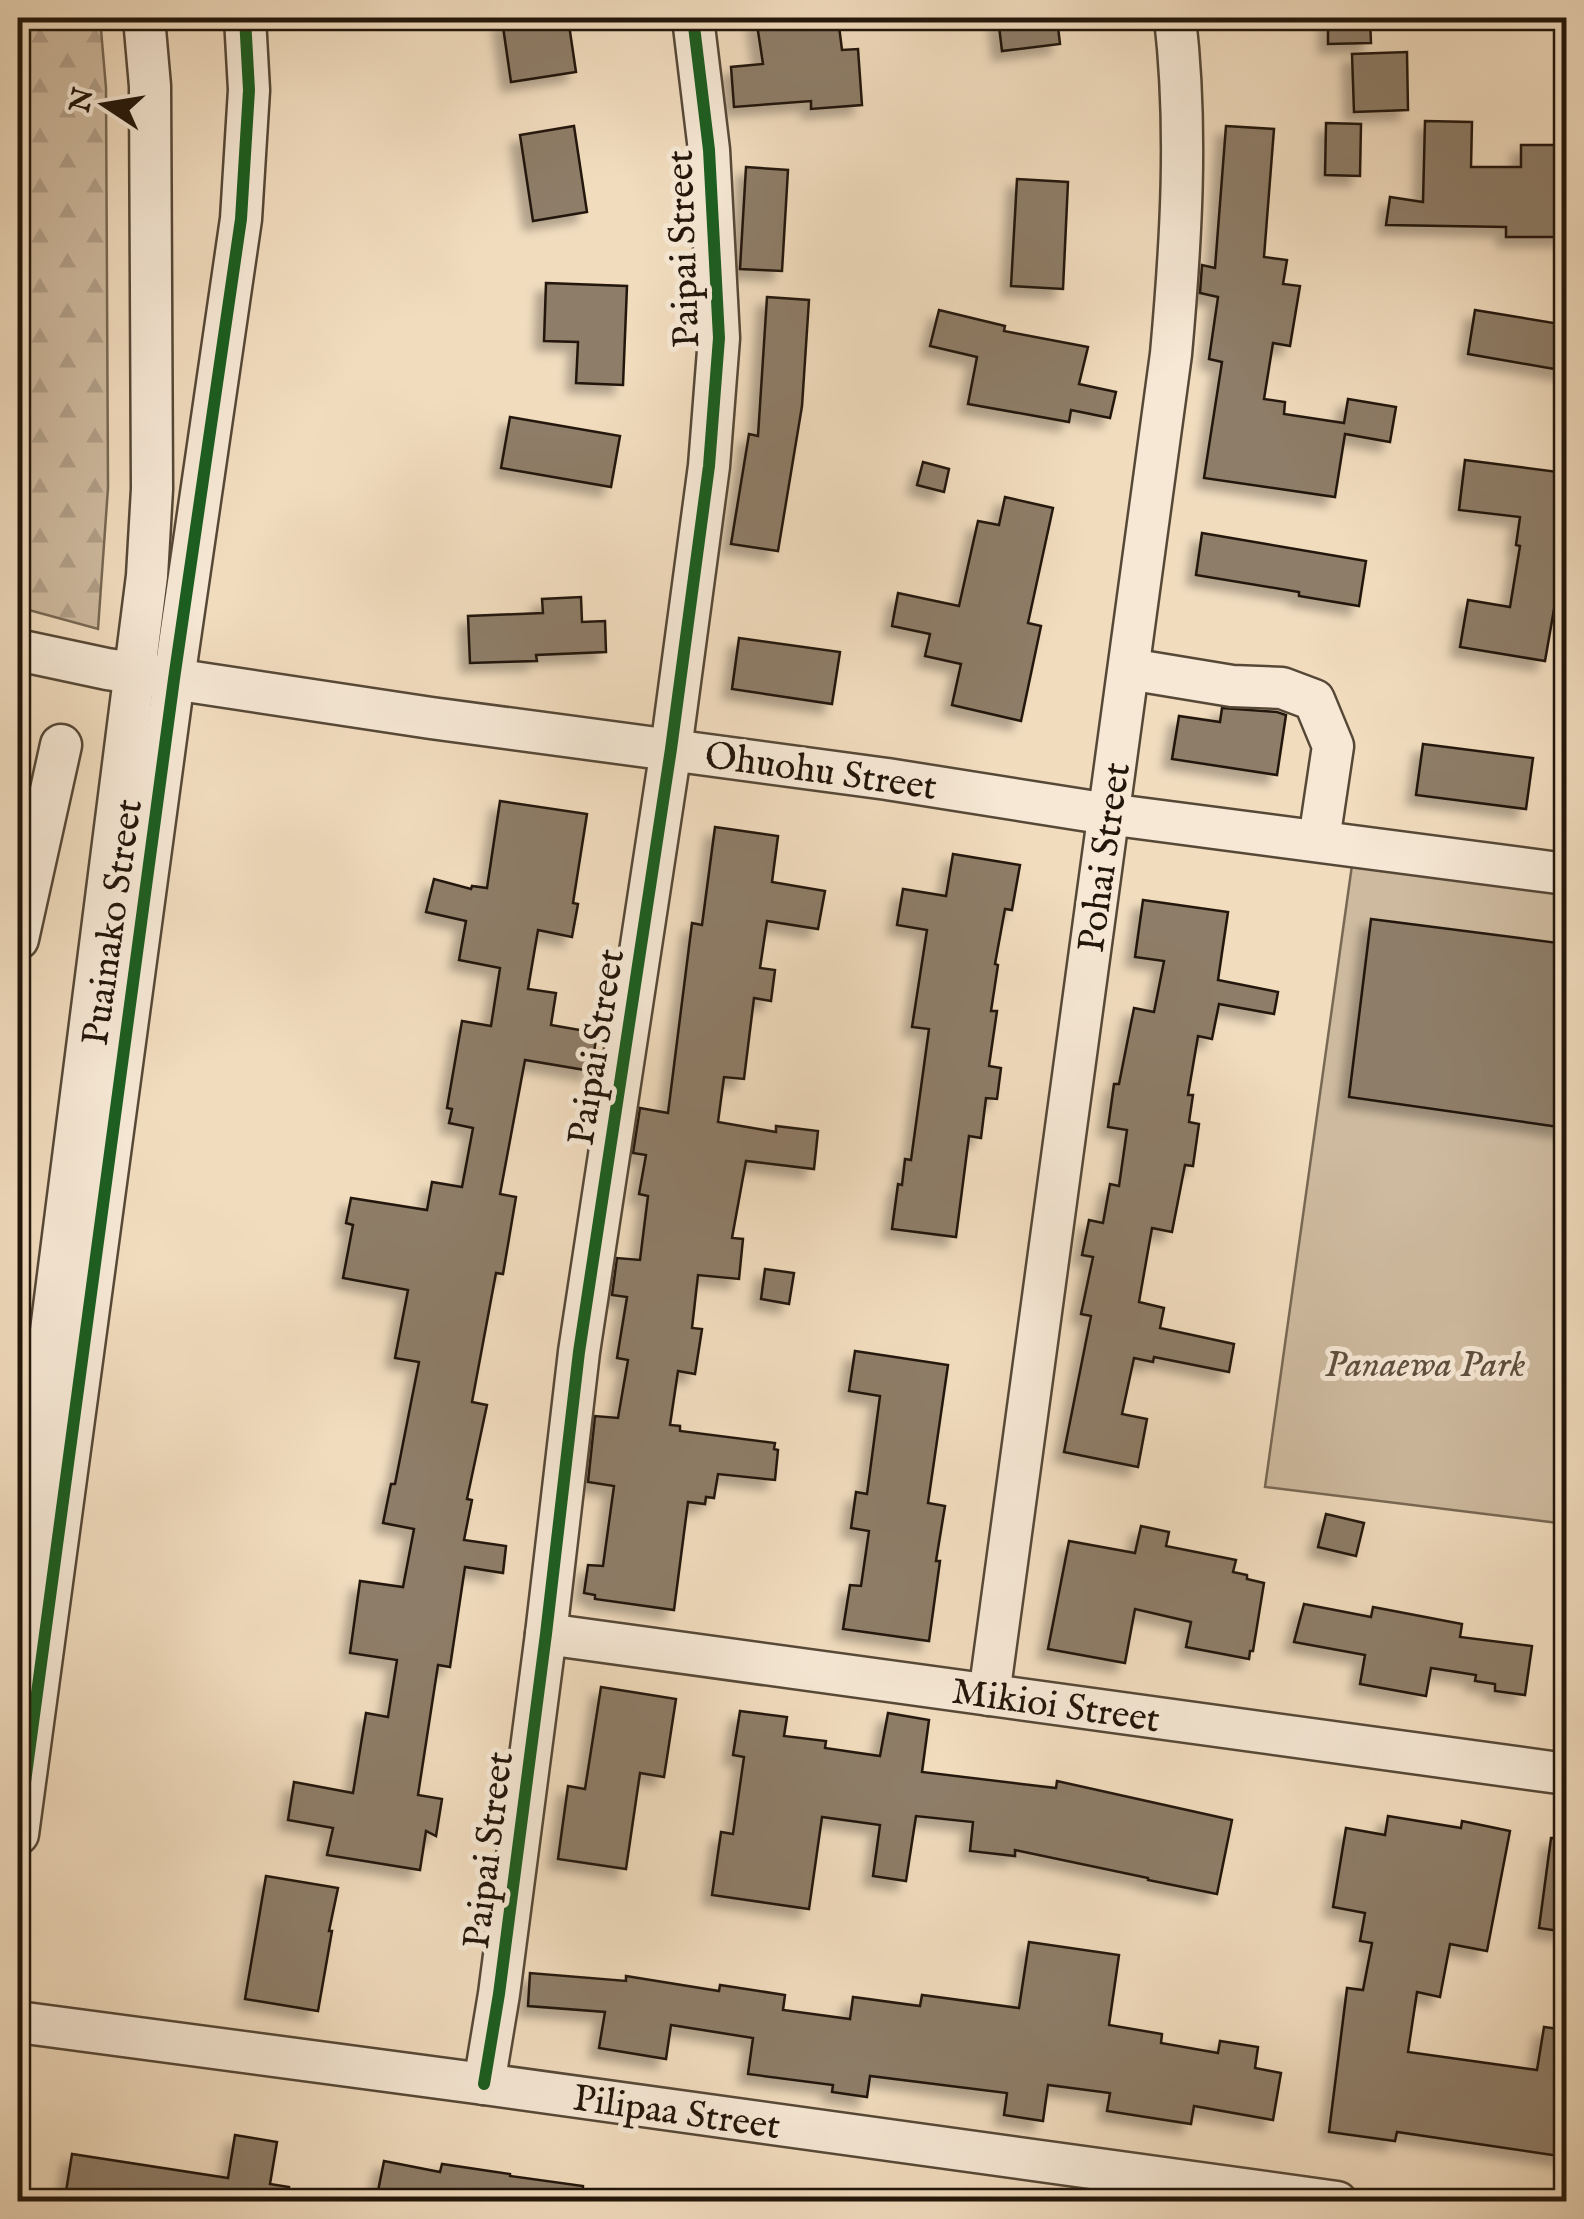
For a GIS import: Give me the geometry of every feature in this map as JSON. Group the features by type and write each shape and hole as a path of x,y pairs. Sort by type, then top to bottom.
{"street":[{"name":"Puainako Street","path":"144,18 150,86 152,489 147,576 155,676"},
{"name":"Puainako Street","path":"18,1590 155,676 241,220 249,90 245,18"},
{"name":"Paipai Street","path":"484,2084 546,1634 582,1332 671,748 709,466 718,338 709,150 693,18"},
{"name":"Pohai Street","path":"989,1694 1169,369 1176,302 1182,107 1175,18"},
{"name":"Ohuohu Street","path":"18,650 155,676 431,718 1566,874"},
{"path":"1129,669 1232,686 1282,688 1314,700 1333,746 1319,840"},
{"path":"18,939 61,745"},
{"name":"Puainako Street","path":"18,1834 43,1426"},
{"name":"Mikioi Street","path":"546,1634 1566,1774"},
{"name":"Pilipaa Street","path":"18,2022 1337,2202"}],"green space":[{"path":"18,18 100,18 106,88 108,488 98,629 18,607"},
{"name":"Panaewa Park","path":"1352,865 1566,893 1566,1524 1265,1487"}],"building":[{"path":"568,18 576,72 511,82 502,20"},
{"path":"756,18 838,18 842,50 858,49 862,105 811,109 811,101 734,107 731,67 763,64"},
{"path":"998,18 1057,18 1060,44 1002,51"},
{"path":"1328,18 1370,18 1371,43 1328,44"},
{"path":"1407,52 1408,110 1354,112 1352,54"},
{"path":"1425,121 1472,122 1471,167 1521,167 1521,145 1566,145 1566,237 1506,237 1506,227 1386,225 1390,197 1423,202"},
{"path":"1326,123 1361,124 1360,176 1325,175"},
{"path":"574,126 587,212 533,221 520,135"},
{"path":"1226,126 1274,129 1264,257 1287,260 1283,284 1300,286 1290,346 1273,343 1264,399 1285,402 1284,414 1344,423 1348,399 1396,407 1390,442 1345,434 1335,497 1204,478 1222,362 1209,359 1218,297 1200,293 1202,265 1215,268"},
{"path":"746,167 788,170 782,271 740,269"},
{"path":"1017,179 1068,182 1063,289 1011,286"},
{"path":"546,283 627,286 623,385 576,383 578,342 544,341"},
{"path":"767,297 809,300 802,406 778,551 731,544 749,434 758,436"},
{"path":"939,310 1005,326 1004,331 1088,347 1079,384 1116,392 1110,418 1071,410 1069,422 968,404 977,357 930,346"},
{"path":"1475,310 1566,325 1566,371 1468,354"},
{"path":"510,417 620,436 611,487 501,468"},
{"path":"1465,460 1566,473 1557,592 1545,661 1460,647 1468,600 1510,607 1520,546 1516,545 1520,517 1459,510"},
{"path":"923,462 949,469 944,492 917,485"},
{"path":"1005,497 1053,508 1028,623 1041,626 1021,721 952,705 961,664 925,656 930,634 892,626 898,593 959,606 978,521 999,525"},
{"path":"1202,533 1366,561 1359,606 1196,575"},
{"path":"581,597 582,622 605,621 606,652 536,655 537,661 470,663 468,616 543,613 542,599"},
{"path":"739,638 840,652 832,704 732,689"},
{"path":"1222,708 1286,715 1277,775 1172,759 1179,716 1220,722"},
{"path":"1423,744 1533,758 1526,809 1416,795"},
{"path":"500,801 587,814 573,903 578,904 572,937 538,930 528,989 556,993 551,1025 597,1033 591,1071 525,1060 500,1194 516,1197 503,1274 496,1273 472,1402 487,1405 467,1499 472,1500 464,1540 506,1546 503,1573 465,1567 450,1667 438,1665 418,1795 442,1799 436,1836 426,1831 420,1870 327,1855 333,1828 288,1820 294,1782 353,1793 366,1713 388,1717 397,1660 350,1653 360,1581 403,1587 414,1529 383,1523 391,1484 395,1484 419,1362 395,1358 408,1290 343,1278 353,1225 346,1223 351,1198 427,1210 432,1182 462,1187 473,1128 449,1123 452,1109 447,1108 462,1021 491,1026 500,968 459,960 466,921 426,912 434,879 471,889 487,888"},
{"path":"715,827 778,836 772,882 825,891 818,929 767,921 760,968 775,970 771,1001 754,998 744,1079 724,1077 718,1122 776,1132 776,1126 818,1131 814,1169 746,1161 732,1238 743,1239 739,1279 698,1275 692,1328 702,1329 695,1374 678,1371 670,1425 680,1426 680,1431 775,1443 774,1449 778,1450 775,1480 718,1474 714,1498 706,1497 705,1504 688,1502 674,1610 595,1599 595,1595 584,1593 588,1565 603,1566 614,1486 588,1482 595,1416 618,1418 628,1360 617,1358 627,1297 612,1295 617,1258 640,1260 648,1196 639,1194 646,1155 633,1153 640,1108 668,1113 692,923 702,925"},
{"path":"953,854 1020,865 1012,910 1005,909 995,964 998,965 991,1011 997,1011 989,1066 1001,1068 997,1099 986,1098 981,1138 969,1136 956,1237 892,1229 898,1184 902,1185 905,1159 911,1160 929,1029 912,1027 927,930 897,925 903,889 946,896"},
{"path":"1143,900 1228,912 1218,980 1278,992 1274,1014 1219,1004 1212,1039 1198,1036 1188,1095 1193,1095 1189,1122 1199,1124 1193,1166 1185,1165 1172,1232 1152,1228 1139,1302 1164,1308 1160,1328 1234,1344 1229,1372 1154,1357 1153,1362 1134,1358 1122,1414 1147,1419 1138,1467 1064,1452 1091,1316 1081,1314 1093,1257 1082,1255 1089,1220 1103,1223 1110,1184 1119,1186 1127,1130 1108,1127 1114,1084 1119,1084 1134,1008 1154,1012 1164,961 1135,957"},
{"path":"1371,919 1566,944 1566,1128 1349,1097"},
{"path":"765,1269 794,1273 789,1304 761,1299"},
{"path":"855,1351 948,1365 928,1503 945,1506 929,1641 843,1629 850,1585 861,1586 869,1531 851,1528 856,1492 867,1494 880,1396 849,1391"},
{"path":"1326,1514 1364,1523 1356,1556 1318,1547"},
{"path":"1141,1526 1169,1532 1166,1546 1236,1560 1233,1572 1264,1583 1249,1659 1186,1647 1191,1622 1135,1609 1125,1663 1048,1649 1069,1541 1135,1553"},
{"path":"1304,1604 1371,1617 1373,1607 1462,1624 1460,1637 1532,1646 1525,1695 1495,1691 1495,1684 1475,1681 1476,1675 1431,1668 1426,1696 1360,1684 1365,1655 1294,1642"},
{"path":"601,1687 676,1699 664,1777 640,1773 626,1869 558,1859 568,1786 585,1789"},
{"path":"740,1711 787,1717 784,1736 826,1741 825,1748 880,1756 888,1713 929,1720 922,1772 1056,1788 1057,1781 1232,1820 1217,1894 1015,1850 1015,1856 970,1851 973,1822 916,1816 906,1881 873,1876 880,1825 822,1817 809,1909 712,1895 721,1832 733,1834 744,1757 733,1755"},
{"path":"1388,1816 1461,1828 1462,1821 1510,1831 1487,1951 1450,1944 1440,1997 1417,1992 1408,2052 1537,2070 1544,2027 1566,2030 1566,2157 1397,2132 1395,2141 1329,2132 1347,1988 1363,1990 1372,1943 1360,1941 1365,1913 1333,1907 1346,1828 1385,1835"},
{"path":"1551,1838 1566,1839 1566,1932 1539,1928"},
{"path":"266,1876 338,1888 318,2011 245,1999"},
{"path":"1029,1942 1119,1955 1109,2025 1162,2034 1161,2043 1218,2053 1220,2041 1258,2047 1255,2068 1281,2073 1273,2120 1194,2106 1191,2124 1107,2111 1110,2093 1048,2085 1043,2121 1004,2115 1007,2093 870,2076 867,2097 832,2092 833,2085 748,2074 753,2038 671,2025 666,2059 599,2048 605,2012 528,2006 530,1973 626,1981 626,1976 719,1991 720,1985 785,1995 783,2010 850,2019 853,1997 920,2006 922,1995 1019,2008"},
{"path":"235,2135 277,2142 270,2184 289,2187 288,2202 90,2202 65,2198 72,2154 228,2178"},
{"path":"384,2161 440,2172 442,2164 583,2186 582,2202 434,2202 378,2191"}],"cycle path":[{"path":"18,1834 174,679 241,219 249,90 245,18"},
{"path":"484,2084 546,1634 579,1352 671,749 709,466 719,338 709,150 693,18"}]}
